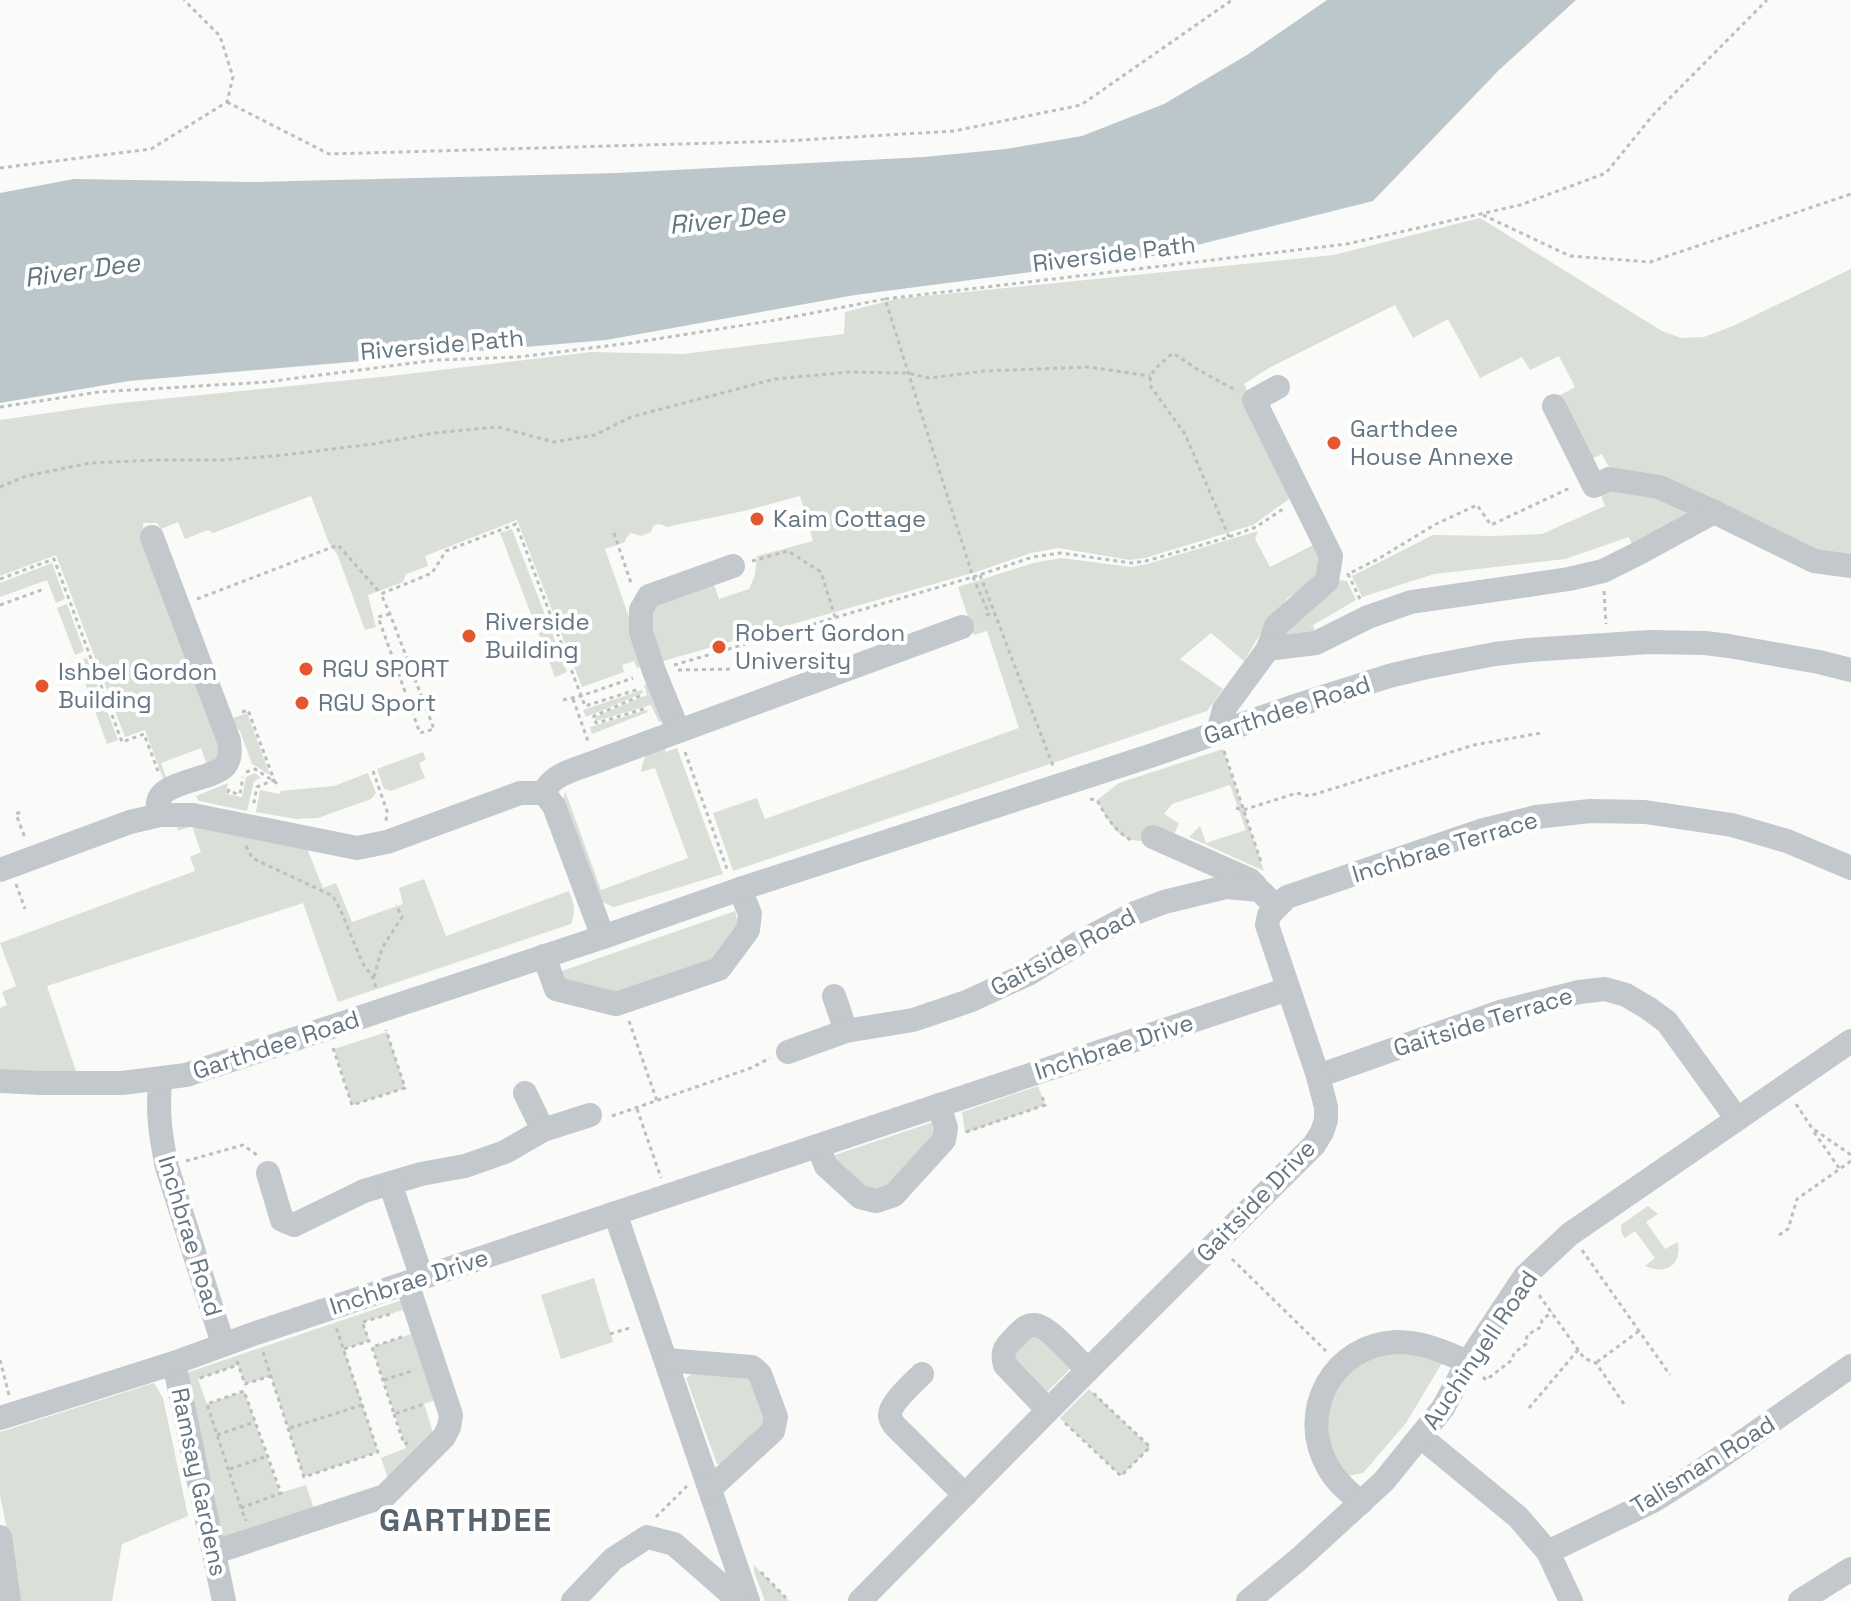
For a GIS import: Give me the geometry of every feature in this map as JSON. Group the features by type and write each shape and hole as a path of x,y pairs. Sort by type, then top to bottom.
{"street":[{"path":"1218,732 1224,709 1268,649 1276,626 1327,581 1331,556 1254,400 1278,387"},
{"path":"1554,406 1594,486 1609,479 1659,487 1814,561 1851,566"},
{"path":"1268,649 1316,643 1368,617 1411,602 1569,579 1603,571 1714,512"},
{"path":"0,870 130,822 158,797 224,766 230,755 229,741 152,537"},
{"path":"678,730 641,632 641,610 649,596 733,566"},
{"path":"544,793 554,778 962,627"},
{"name":"Garthdee Road","path":"0,1081 122,1083 186,1075 1292,707 1427,667 1495,654 1650,642 1705,643 1758,650 1851,670"},
{"path":"158,797 193,815 357,848 375,846 520,793 544,793"},
{"path":"544,793 554,806 603,937"},
{"name":"Inchbrae Terrace","path":"1268,898 1287,897 1480,831 1536,817 1590,811 1645,812 1732,825 1787,841 1851,868"},
{"path":"1148,842 1250,880 1268,898"},
{"name":"Gaitside Road","path":"788,1052 846,1031 913,1020 969,1001 1030,973 1135,913 1164,902 1226,887 1268,898"},
{"path":"544,956 556,989 616,1004 719,969 748,930 750,914 740,889"},
{"name":"Gaitside Drive","path":"860,1601 1314,1145 1322,1132 1326,1107 1267,925 1268,898"},
{"name":"Inchbrae Drive","path":"9,1415 174,1363 231,1350 256,1333 330,1308 359,1311 415,1280 1288,989"},
{"name":"Gaitside Terrace","path":"1318,1076 1500,1012 1579,992 1605,989 1626,995 1667,1022 1737,1119"},
{"path":"834,996 846,1031"},
{"name":"Auchinyell Road","path":"1248,1601 1384,1481 1443,1408 1468,1362 1525,1276 1570,1234 1851,1041"},
{"name":"Inchbrae Road","path":"161,1079 158,1096 167,1167 231,1350"},
{"path":"525,1093 543,1130"},
{"path":"818,1146 826,1166 860,1197 876,1201 894,1195 944,1140 946,1128 939,1105"},
{"path":"268,1173 282,1220 294,1225 364,1191 421,1174 465,1166 505,1152 543,1130 590,1115"},
{"path":"215,1552 385,1496 447,1432 451,1415 390,1183"},
{"path":"615,1213 748,1601"},
{"path":"1048,1410 1005,1365 1002,1356 1005,1346 1025,1327 1036,1325 1046,1330 1083,1375"},
{"path":"1361,1503 1328,1469 1317,1432 1320,1397 1340,1365 1364,1350 1398,1342 1429,1345 1468,1362"},
{"path":"666,1360 752,1367 760,1374 776,1417 773,1431 708,1479"},
{"name":"Ramsay Gardens","path":"174,1363 224,1601"},
{"name":"Talisman Road","path":"1548,1552 1655,1500 1851,1366"},
{"path":"922,1374 892,1406 892,1421 965,1495"},
{"path":"1421,1437 1518,1517 1548,1552 1571,1601"},
{"path":"0,1537 9,1601"},
{"path":"573,1601 613,1559 647,1537 674,1544 739,1601"},
{"path":"1800,1601 1851,1569"}],"path":[{"path":"0,168 151,149 227,102 233,77 220,36 184,0"},
{"path":"227,102 329,154 785,141 954,131 1081,105 1232,0"},
{"path":"1481,214 1520,205 1606,173 1653,115 1767,0"},
{"path":"1481,214 1570,256 1650,262 1851,194"},
{"name":"Riverside Path","path":"0,407 99,392 266,382 437,360 518,357 631,343 885,299 1347,244 1481,214"},
{"path":"885,299 973,577 989,614"},
{"path":"1229,537 1185,434 1151,387 1150,376 1173,353 1254,400"},
{"path":"0,487 26,476 90,463 275,456 498,427 554,442 595,435 631,417 775,379 849,372 908,373 929,378 984,371 1089,367 1150,376"},
{"path":"1360,598 1348,574 1436,524 1477,505 1491,525 1590,479"},
{"path":"563,700 1033,557 1061,553 1131,563 1146,561 1256,527 1302,496"},
{"path":"381,594 432,573 446,551 516,524 585,706 643,688 645,694 594,716 593,720 597,723 649,707 652,717"},
{"path":"614,533 641,610"},
{"path":"178,606 338,545 381,594 390,614 434,729 420,733 378,617 390,614"},
{"path":"733,566 788,551 821,572 835,618"},
{"path":"0,579 54,559 122,742 144,734 158,797"},
{"path":"1603,571 1607,643"},
{"path":"980,574 1053,766"},
{"path":"0,605 44,589"},
{"path":"654,671 733,669"},
{"path":"573,698 587,736"},
{"path":"235,715 248,710 276,782"},
{"path":"678,730 729,875 740,889"},
{"path":"1218,732 1264,871 1268,898"},
{"path":"1236,808 1243,810 1297,793 1309,796 1474,745 1541,733"},
{"path":"231,778 228,792 240,794 244,774 255,769 276,782"},
{"path":"373,771 387,811 386,822"},
{"path":"251,815 257,787 276,782"},
{"path":"1086,798 1097,800 1106,818 1122,835 1148,842"},
{"path":"20,812 16,814 25,838"},
{"path":"247,834 246,846 252,858 333,896 379,994"},
{"path":"18,887 25,909"},
{"path":"373,978 382,948 402,917 396,905"},
{"path":"622,1002 657,1101"},
{"path":"332,1044 352,1105 405,1088 385,1027"},
{"path":"590,1115 593,1123 751,1068 782,1051 788,1052"},
{"path":"944,1140 1045,1105 1034,1073"},
{"path":"1784,1087 1839,1168"},
{"path":"637,1107 667,1196"},
{"path":"1779,1235 1788,1229 1797,1199 1851,1158 1812,1128"},
{"path":"167,1167 243,1145 265,1161 268,1173"},
{"path":"1570,1234 1670,1375"},
{"path":"1216,1243 1340,1365"},
{"path":"1525,1276 1584,1358 1596,1363 1626,1407"},
{"path":"256,1333 304,1477 378,1452 330,1308"},
{"path":"344,1349 369,1341 359,1311 403,1309"},
{"path":"1468,1362 1486,1380 1512,1360 1514,1353 1526,1344 1527,1335 1541,1327 1542,1320 1552,1312"},
{"path":"1596,1363 1639,1331"},
{"path":"411,1334 372,1347 404,1444 418,1437"},
{"path":"198,1379 231,1350 245,1384 270,1376"},
{"path":"1529,1408 1578,1350"},
{"path":"0,1360 11,1401 9,1415"},
{"path":"383,1380 422,1367"},
{"path":"1048,1410 1121,1476 1150,1447 1083,1375"},
{"path":"241,1508 281,1493 244,1391 207,1404 241,1508 253,1539"},
{"path":"394,1414 433,1401"},
{"path":"288,1429 362,1405"},
{"path":"217,1435 255,1422"},
{"path":"229,1470 267,1456"},
{"path":"647,1537 648,1525 708,1479"},
{"path":"736,1566 754,1565 789,1601"}],"shaded area":[{"path":"1480,218 1662,331 1681,338 1704,337 1733,326 1851,269 1851,558 1827,556 1616,474 1602,454 1589,460 1557,397 1575,387 1559,356 1530,370 1522,357 1480,378 1448,319 1413,338 1395,305 1269,368 1244,384 1296,494 1253,525 1130,560 1058,548 1031,553 976,572 656,663 649,619 656,605 712,579 719,599 749,589 755,575 757,556 813,541 800,496 666,527 657,525 651,532 641,536 631,533 625,542 605,549 646,665 637,668 634,661 622,665 624,672 582,687 517,520 425,556 428,566 406,574 403,582 368,595 376,627 365,630 338,556 329,543 311,496 213,533 208,530 185,539 178,522 161,529 157,523 143,523 144,537 222,739 219,755 207,765 201,748 161,763 167,780 164,781 145,730 125,737 56,555 0,576 0,420 111,404 591,352 683,354 844,334 845,312 896,299 1334,255"},
{"path":"1599,490 1656,494 1692,511 1633,547 1629,537 1565,559 1434,574 1362,597 1352,576 1433,535 1542,534 1605,506"},
{"path":"512,529 567,672 555,677 500,533"},
{"path":"1258,531 1255,539 1270,567 1319,542 1322,562 1315,580 1288,598 1269,619 1244,661 1211,633 1180,659 1223,689 1207,711 733,871 713,813 757,798 765,819 1019,728 987,631 974,635 958,587 1033,563 1061,558 1131,567"},
{"path":"52,563 65,599 56,603 47,580 0,597 0,583"},
{"path":"1340,580 1347,581 1356,600 1313,625 1316,637 1287,638 1284,628 1332,591"},
{"path":"67,604 84,651 75,655 57,608"},
{"path":"87,658 118,740 107,744 77,661"},
{"path":"653,682 666,719 659,722 651,705 596,721 595,717 647,695 644,685"},
{"path":"642,690 643,693 586,717 583,710"},
{"path":"648,712 592,734 590,727"},
{"path":"247,713 270,775 252,764 240,731 228,720"},
{"path":"663,745 666,752 677,748 723,874 614,907 602,902 563,801 565,791 601,890 688,858 655,768 641,772 647,754"},
{"path":"1223,749 1264,871 1189,837 1200,826 1206,843 1246,830 1230,785 1172,804 1164,814 1179,823 1173,837 1157,840 1126,838 1112,825 1097,800 1119,783"},
{"path":"423,752 426,760 419,763 425,778 391,791 384,789 377,769"},
{"path":"255,773 261,778 254,781 247,811 199,801 196,796 228,783 226,794 242,797 246,777"},
{"path":"368,773 376,793 371,799 318,818 296,819 256,812 260,790 280,794 280,791 334,786"},
{"path":"183,824 306,846 323,888 336,883 352,922 403,904 399,888 424,879 446,936 569,891 574,907 573,919 571,924 338,1002 303,903 47,986 77,1074 0,1069 0,1008 7,1005 2,992 16,986 0,943 195,871 190,857 201,852 192,826 177,831 178,826"},
{"path":"735,911 739,928 714,965 613,996 565,984 559,972"},
{"path":"387,1032 405,1088 352,1105 334,1049"},
{"path":"1038,1086 1045,1105 965,1133 962,1112"},
{"path":"933,1122 938,1130 895,1182 865,1192 837,1168 835,1155"},
{"path":"1648,1206 1658,1214 1646,1222 1665,1249 1678,1242 1675,1263 1665,1269 1645,1266 1655,1258 1635,1231 1625,1238 1622,1234 1621,1225"},
{"path":"594,1278 613,1342 561,1359 541,1295"},
{"path":"408,1298 441,1398 424,1404 435,1439 390,1484 381,1458 406,1448 372,1347 411,1334 403,1310 363,1322 369,1341 344,1349 378,1452 304,1477 271,1376 245,1384 238,1365 198,1379 207,1404 244,1391 280,1493 306,1485 316,1515 220,1538 186,1378 189,1372"},
{"path":"1032,1334 1073,1366 1044,1395 1013,1361 1013,1350"},
{"path":"1395,1350 1442,1363 1406,1423 1363,1473 1348,1476 1331,1459 1326,1399 1363,1360"},
{"path":"696,1371 746,1375 754,1383 767,1420 729,1464 717,1464 686,1378"},
{"path":"154,1383 163,1398 188,1516 122,1544 112,1601 21,1601 0,1495 0,1432"},
{"path":"1089,1389 1150,1447 1121,1476 1060,1418"},
{"path":"754,1565 789,1601 765,1601"}],"water":[{"name":"River Dee","path":"1327,0 1576,0 1499,70 1373,201 1153,256 855,295 606,340 129,381 0,403 0,193 74,179 250,182 618,173 924,157 1006,149 1082,136 1164,104 1247,55"}],"place":[{"name":"Garthdee House Annexe","path":"1334,443"},
{"name":"Kaim Cottage","path":"757,519"},
{"name":"Riverside Building","path":"469,636"},
{"name":"Robert Gordon University","path":"719,647"},
{"name":"RGU SPORT","path":"306,669"},
{"name":"Ishbel Gordon Building","path":"42,686"},
{"name":"RGU Sport","path":"302,703"}],"district":[{"name":"GARTHDEE","path":"466,1520"}]}
